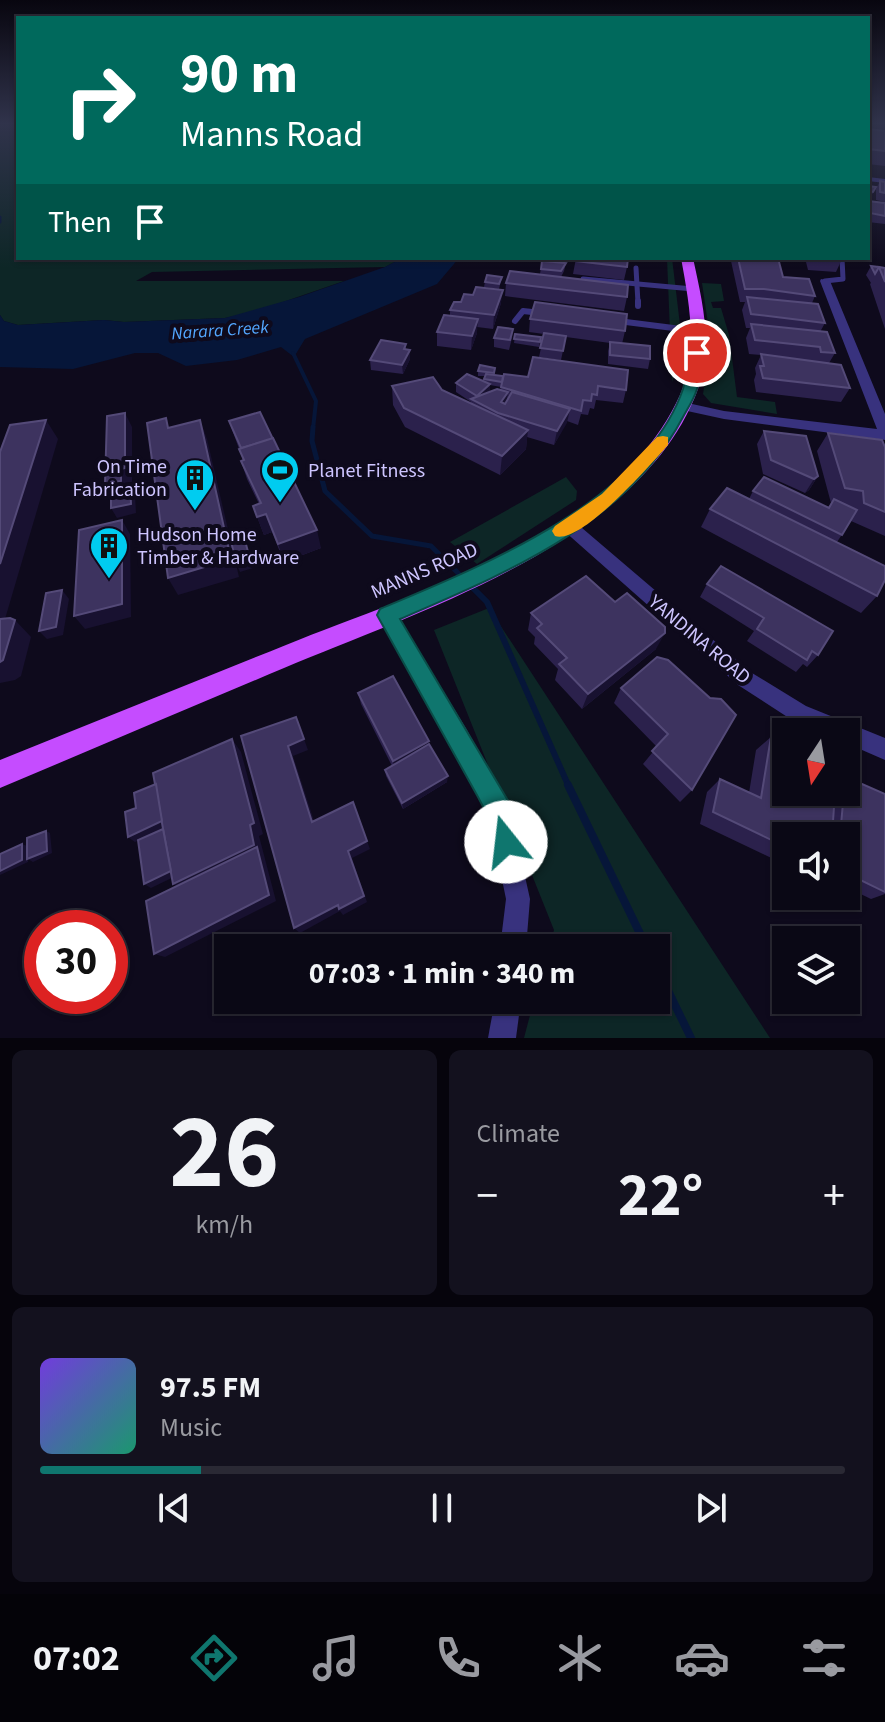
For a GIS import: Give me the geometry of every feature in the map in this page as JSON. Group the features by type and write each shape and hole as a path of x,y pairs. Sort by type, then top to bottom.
{"main road":[{"name":"MANNS ROAD","path":"0,774 468,581 569,526 632,477 659,446 683,406 696,367 697,331 687,260"}],"street":[{"path":"683,406 724,415 885,433 825,281"},
{"name":"YANDINA ROAD","path":"569,526 745,679 810,718"},
{"path":"387,615 460,737 500,813 518,899 514,934"},
{"name":"YANDINA ROAD","path":"860,739 885,749"},
{"path":"502,1038 506,1014"}],"lane":[{"path":"825,281 843,279 842,260"},
{"path":"636,268 638,306"},
{"path":"583,279 693,289"},
{"path":"515,321 523,311 554,314"},
{"path":"612,321 697,331"}],"green space":[{"path":"0,170 16,170 16,260 398,260 385,267 152,272 136,281 344,281 257,311 225,318 18,325 4,321 0,315"},
{"path":"667,260 672,260 683,350 672,382"},
{"path":"702,283 721,284 724,301 711,302 713,308 721,308 729,335 737,397 775,402 777,414 711,403 703,394 711,344"},
{"path":"566,477 577,491 576,500 477,564 450,542"},
{"path":"489,608 770,1038 524,1038 530,1014 670,1014 670,934 553,934 554,930 434,630"}],"water":[{"name":"Narara Creek","path":"398,260 457,260 437,284 305,339 294,357 281,347 237,360 186,366 158,353 135,353 73,369 0,367 0,315 4,321 18,325 225,318 299,297"}],"building":[{"path":"880,181 885,182 885,193 880,192"},
{"path":"870,201 885,203 885,216 870,213"},
{"path":"576,260 628,260 627,267"},
{"path":"738,260 779,260 783,277 809,279 815,296 764,289 745,289"},
{"path":"542,261 566,263 561,271 541,269"},
{"path":"879,267 885,268 885,282"},
{"path":"510,271 628,285 627,297 506,283"},
{"path":"487,275 502,277 499,284 485,282"},
{"path":"476,287 503,290 494,315 450,310 454,302 461,302 464,294 473,295"},
{"path":"747,297 818,304 825,323 751,314"},
{"path":"535,302 627,314 625,331 530,319"},
{"path":"444,315 478,319 472,336 437,332"},
{"path":"751,324 827,332 835,353 821,352 820,347 755,340"},
{"path":"498,327 513,329 510,340 494,338"},
{"path":"544,333 566,336 563,351 540,348"},
{"path":"515,334 541,337 540,342 514,339"},
{"path":"381,340 406,344 404,349 410,350 402,365 370,360"},
{"path":"610,342 650,346 650,359 610,355"},
{"path":"761,354 841,365 850,388 763,378"},
{"path":"533,357 628,370 626,390 598,386 597,395 592,394 591,401 583,400 581,411 501,387 504,374 528,377"},
{"path":"480,365 495,368 494,373 478,371"},
{"path":"467,374 490,384 477,396 456,383"},
{"path":"486,374 503,376 502,382 484,379"},
{"path":"433,377 442,390 528,430 502,456 404,408 392,386"},
{"path":"497,389 508,392 501,402 505,404 512,392 570,409 557,431 498,413 471,399"},
{"path":"260,412 273,439 241,448 229,421"},
{"path":"125,413 125,468 121,469 121,481 105,484 107,416"},
{"name":"On Time Fabrication","path":"166,418 168,428 200,420 231,559 168,578 147,423"},
{"path":"46,420 0,564 0,452 10,425"},
{"path":"764,431 806,436 818,476 814,479 771,460"},
{"path":"828,433 882,440 885,447 885,512 864,503 863,491 845,488"},
{"name":"Planet Fitness","path":"273,438 317,530 278,544 266,514 257,517 253,506 261,503 241,461 244,460 239,449"},
{"path":"764,477 829,508 834,499 857,510 842,535 753,491"},
{"path":"130,485 131,504 111,508 111,489"},
{"path":"727,488 885,566 885,580 877,596 710,509"},
{"name":"Hudson Home Timber & Hardware","path":"122,520 122,604 74,616 79,530"},
{"path":"244,537 250,559 236,563 231,541"},
{"path":"721,566 833,631 818,655 812,651 807,660 757,629 764,618 707,584"},
{"path":"586,576 615,602 627,593 665,627 665,633 588,694 559,664 567,658 537,628 542,624 531,613"},
{"path":"62,590 56,627 39,631 46,593"},
{"path":"0,619 15,620 0,662"},
{"path":"657,657 668,660 710,698 721,699 736,715 692,790 652,751 668,734 621,688"},
{"path":"393,676 429,741 393,761 358,693"},
{"path":"296,717 304,739 288,746 312,822 353,802 367,841 348,851 364,896 339,909 338,905 294,928 241,736"},
{"path":"771,737 772,806 834,806 833,822 772,822 772,840 713,812 720,779 761,798"},
{"path":"232,739 254,823 250,825 254,845 173,884 153,773"},
{"path":"429,744 448,776 402,803 385,770"},
{"path":"860,783 885,794 885,892 860,880 860,822 841,822 843,806 860,806"},
{"path":"156,784 162,821 128,837 125,812 136,808 134,793"},
{"path":"163,829 171,871 144,884 138,840"},
{"path":"46,831 47,851 27,859 27,838"},
{"path":"22,844 22,860 0,871 0,854"},
{"path":"257,847 269,895 154,954 146,901"}],"waterway":[{"path":"0,217 0,222"},
{"path":"293,353 316,401 313,429"},
{"path":"313,427 312,441 325,491 372,536 431,546 487,602 569,787"},
{"path":"568,785 640,934"},
{"path":"670,995 691,1038"}],"slow traffic":[{"path":"561,531 608,499 663,441"}],"place":[{"name":"Planet Fitness","path":"280,504"},
{"name":"On Time Fabrication","path":"195,512"},
{"name":"Hudson Home Timber & Hardware","path":"109,580"}],"route":[{"path":"506,842 500,813 487,788 387,615 530,550 608,499 661,444 690,391 697,353"}]}
